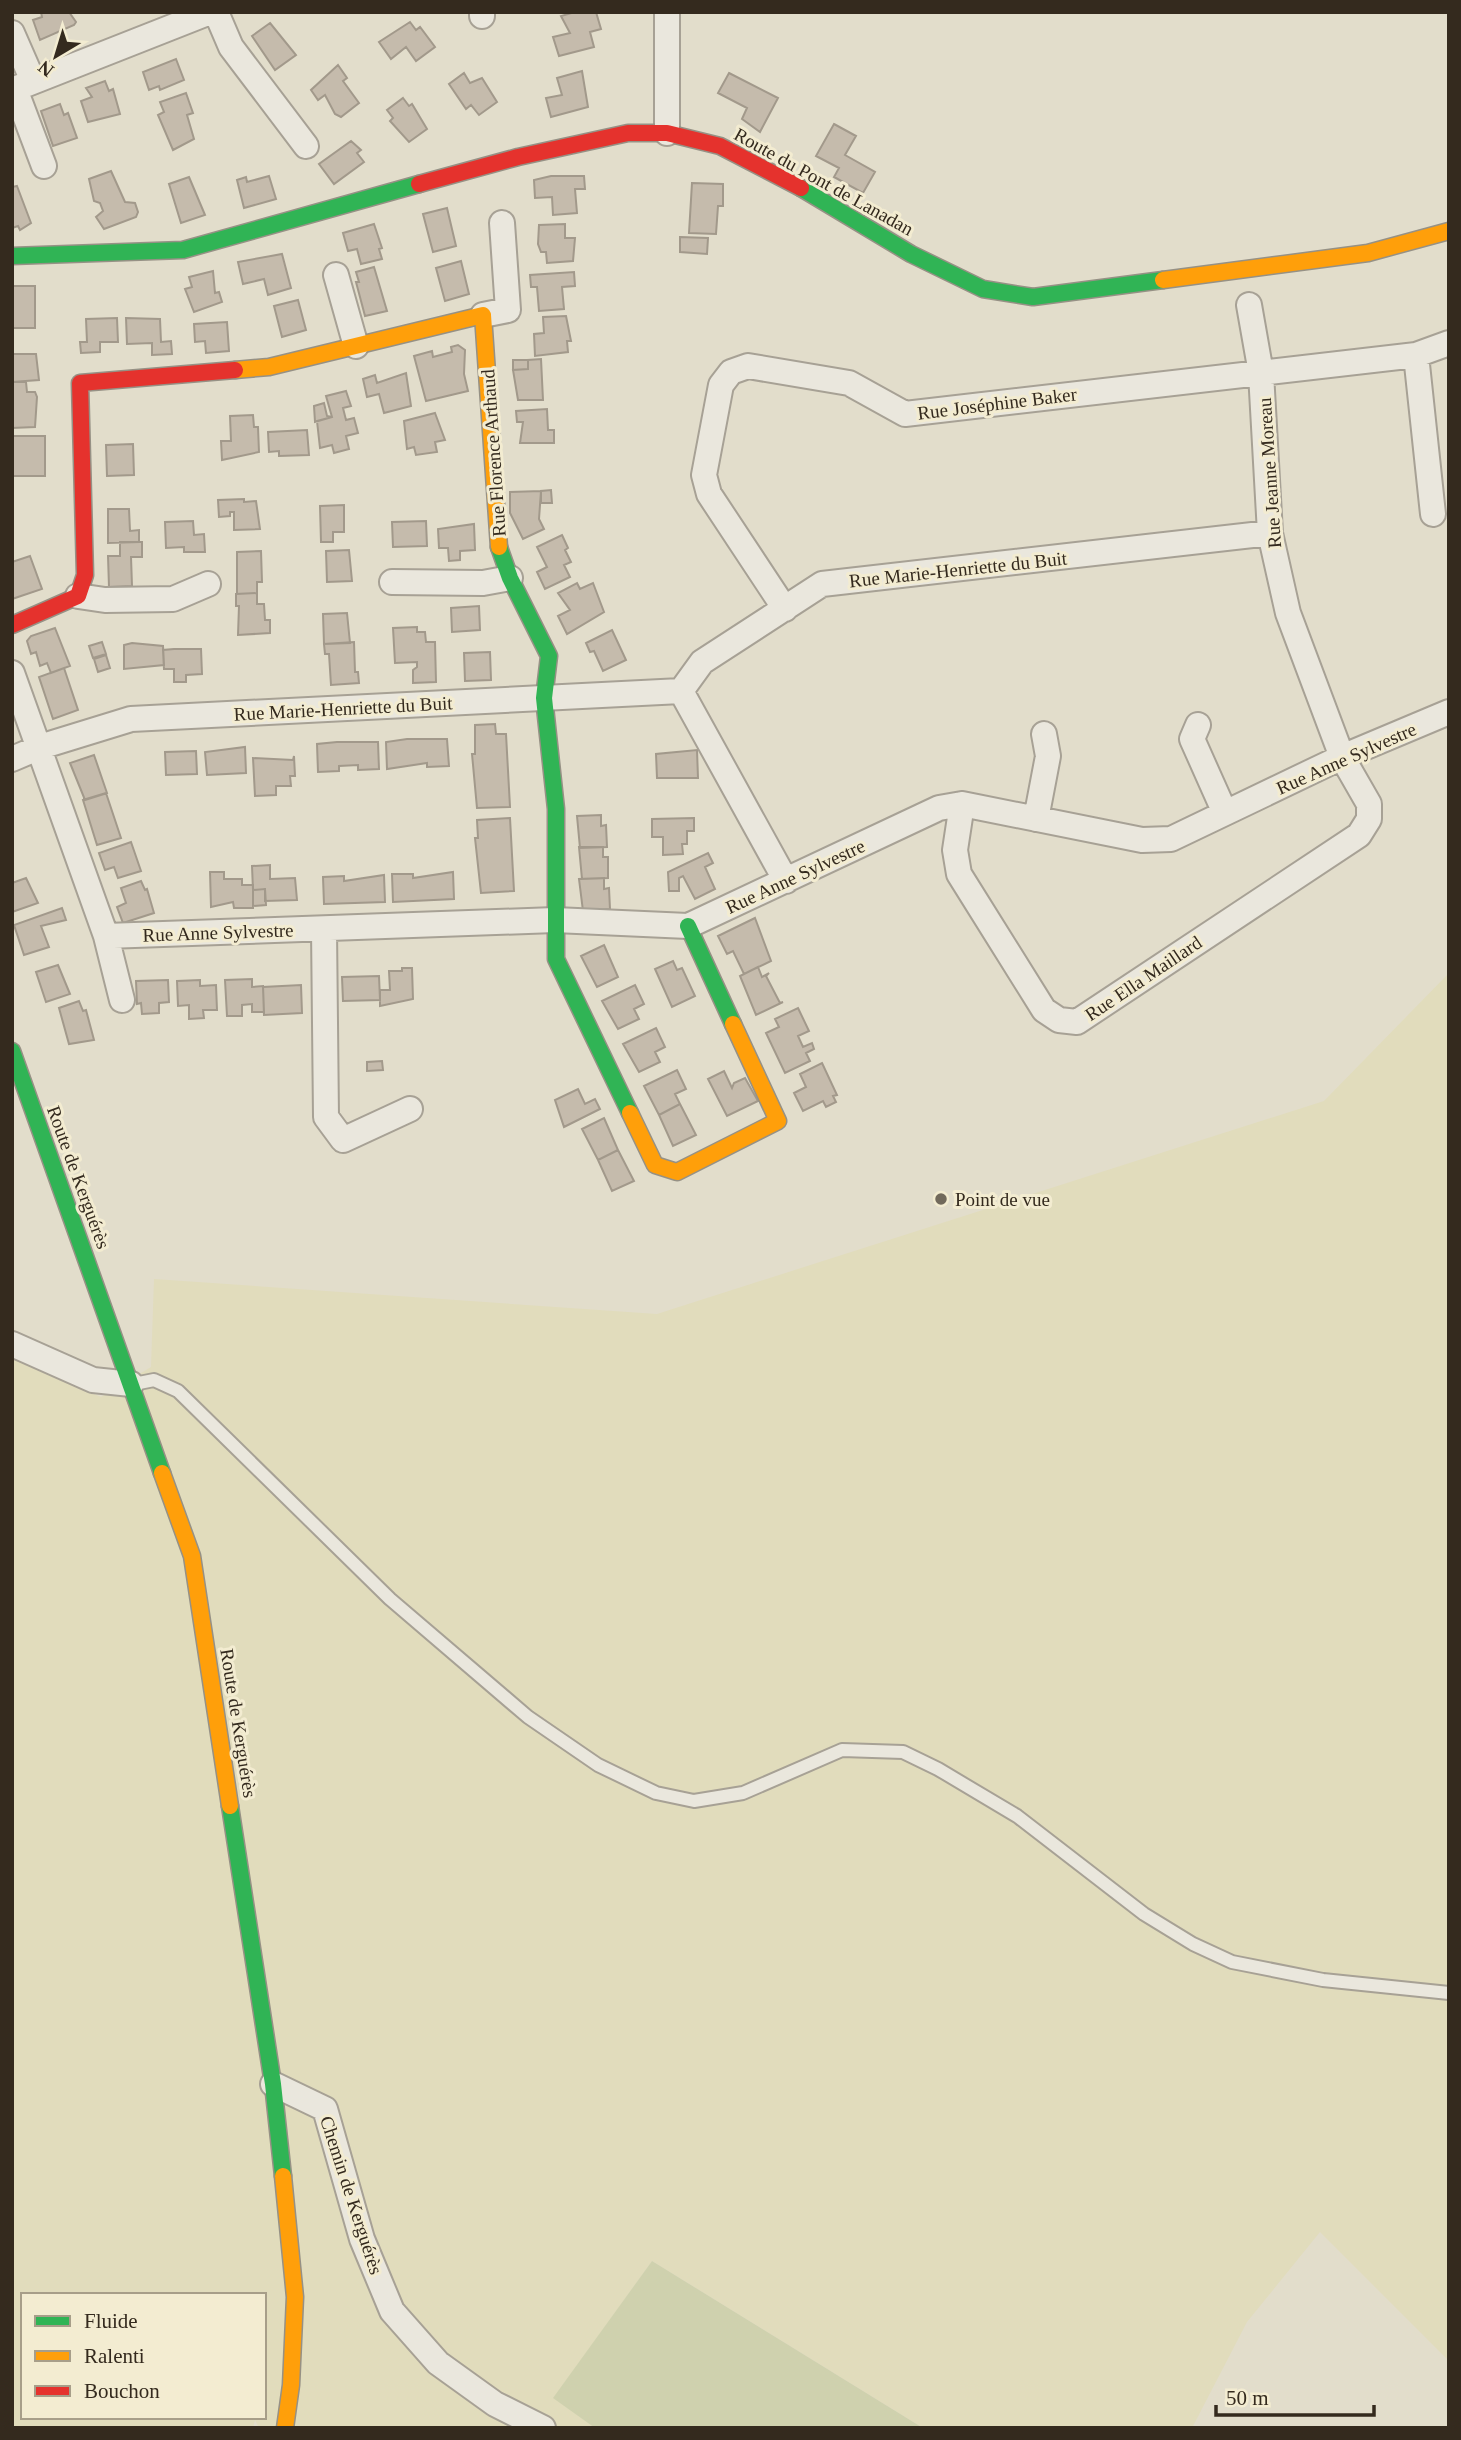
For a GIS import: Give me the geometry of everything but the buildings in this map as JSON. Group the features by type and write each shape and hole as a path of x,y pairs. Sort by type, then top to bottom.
{"street":[{"path":"20,86 210,12"},
{"path":"216,12 231,47 306,146"},
{"path":"667,12 667,133"},
{"path":"12,33 20,86 44,166"},
{"name":"Route du Pont de Lanadan","path":"12,256 183,250 518,157 628,133 667,133 720,146 795,184 911,254 983,289 1033,297 1368,253 1449,231"},
{"path":"78,596 85,575 80,383 269,368 508,310 502,223"},
{"path":"336,275 356,346"},
{"name":"Rue Jeanne Moreau","path":"1249,305 1261,373 1270,533 1287,613 1342,757"},
{"name":"Rue Florence Arthaud","path":"483,315 496,539 510,578 549,656 544,698 556,809 556,959 655,1165 677,1172 778,1121 688,926"},
{"name":"Rue Joséphine Baker","path":"785,609 709,494 704,475 721,385 731,372 748,366 849,383 905,414 1416,355 1449,343"},
{"path":"1416,355 1433,514"},
{"name":"Rue Marie-Henriette du Buit","path":"12,759 40,747 131,719 681,691 702,662 822,584 1270,533"},
{"path":"392,582 483,583 510,578"},
{"path":"12,625 78,596 104,600 173,599 208,584"},
{"path":"12,673 106,936 122,1000"},
{"path":"681,691 786,881"},
{"name":"Rue Anne Sylvestre","path":"106,936 555,920 688,926 939,808 962,804 1142,840 1171,839 1342,757 1449,712"},
{"path":"1198,725 1192,739 1225,813"},
{"path":"1036,818 1048,756 1044,733"},
{"name":"Rue Ella Maillard","path":"962,804 955,850 959,874 1044,1010 1059,1020 1077,1022 1359,835 1369,818 1369,804 1342,757"},
{"path":"324,929 326,1117 343,1140 410,1109"},
{"name":"Route de Kerguérès","path":"12,1051 192,1556 273,2084 295,2297 291,2385 285,2428"},
{"path":"12,1344 93,1380 131,1384"},
{"name":"Chemin de Kerguérès","path":"273,2084 325,2109 362,2239 392,2311 438,2363 495,2404 543,2428"}],"lane":[{"path":"131,1384 154,1380 178,1391 390,1599 528,1717 598,1765 656,1793 694,1801 743,1793 842,1750 902,1752 938,1769 1017,1816 1144,1914 1193,1944 1232,1962 1323,1980 1449,1993"}],"shaded area":[{"path":"1449,973 1449,2361 1320,2232 1247,2322 1192,2428 923,2428 652,2261 554,2398 595,2428 259,2428 255,2420 253,2428 12,2428 12,1358 101,1397 151,1367 154,1279 657,1314 1324,1101"}],"green space":[{"path":"652,2261 923,2428 595,2428 553,2398"}],"traffic: fast":[{"path":"12,256 183,250 419,184"},
{"path":"801,188 911,254 983,289 1033,297 1163,280"},
{"path":"499,547 510,578 549,656 544,698 556,809 556,959 630,1113"},
{"path":"688,926 733,1024"},
{"path":"12,1051 162,1473"},
{"path":"230,1806 273,2084 283,2176"}],"traffic: slow":[{"path":"1163,280 1368,253 1449,231"},
{"path":"235,370 269,367 483,315 499,547"},
{"path":"630,1113 655,1165 677,1172 778,1121 733,1024"},
{"path":"162,1473 192,1556 230,1806"},
{"path":"283,2176 295,2297 291,2385 285,2428"}],"traffic: jam":[{"path":"419,184 518,157 628,133 667,133 720,146 801,188"},
{"path":"12,625 78,596 85,575 80,383 235,370"}],"place":[{"name":"Point de vue","path":"941,1199"}]}
